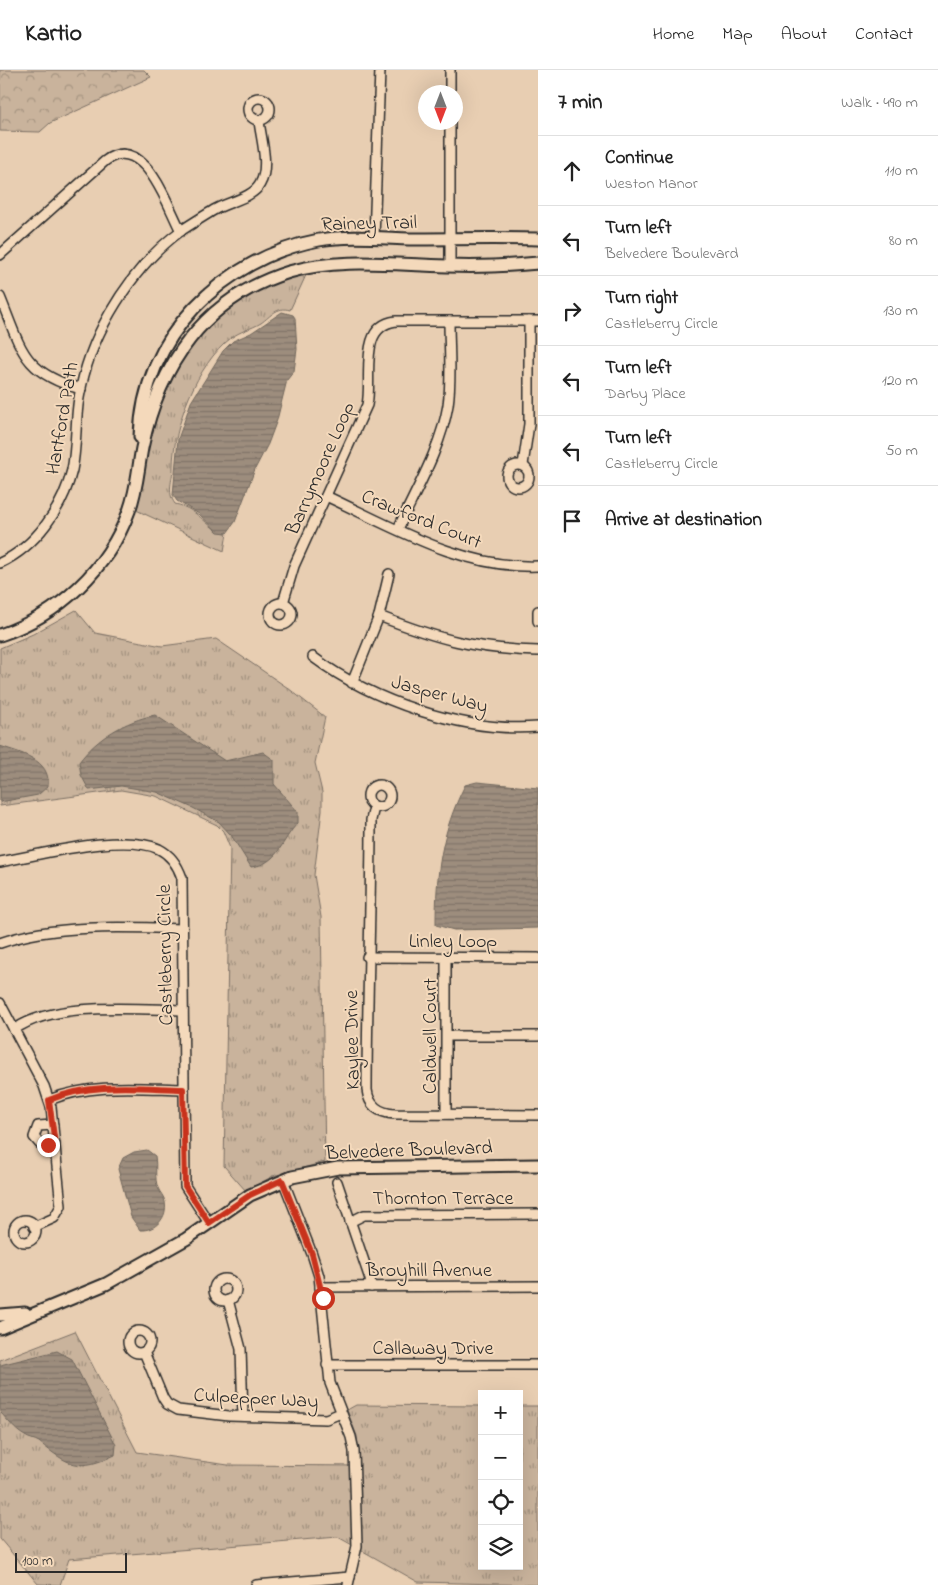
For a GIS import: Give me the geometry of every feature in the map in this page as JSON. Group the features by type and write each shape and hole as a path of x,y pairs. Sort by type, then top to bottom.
{"street":[{"path":"374,238 380,70"},
{"path":"450,70 450,85"},
{"name":"Hartford Path","path":"0,563 34,538 53,515 60,502 72,470 81,389 95,343 120,298 145,265 181,231 215,210 251,193 260,186 265,171 259,121"},
{"path":"450,130 450,266"},
{"path":"0,255 105,161 119,154 134,156 148,168 181,231"},
{"name":"Rainey Trail","path":"142,446 140,439 141,416 156,366 180,323 206,294 240,270 283,250 319,240 374,238 538,239"},
{"name":"Rainey Trail","path":"0,635 33,621 55,607 87,580 98,567 112,546 128,512 138,480 142,446 155,398 176,357 206,321 243,292 287,273 317,266 361,264 450,266 538,263"},
{"path":"0,297 29,360 51,379 81,389"},
{"path":"398,529 438,439 444,420 449,390 449,321"},
{"path":"523,466 530,424 533,321"},
{"name":"Barrymoore Loop","path":"283,603 294,566 367,405 373,334 383,324 389,322 533,321"},
{"name":"Crawford Court","path":"326,496 454,554 512,566 538,566"},
{"path":"352,683 380,616 389,574"},
{"path":"538,611 538,621"},
{"path":"380,616 450,642 490,648 538,651"},
{"name":"Jasper Way","path":"312,657 352,683 396,702 446,717 491,725 538,727"},
{"name":"Kaylee Drive","path":"374,807 371,820 370,918 367,957 367,1090 370,1102 379,1111 386,1113 538,1115"},
{"name":"Castleberry Circle","path":"0,862 117,843 145,845 160,850 177,866 182,878 185,1186 209,1223"},
{"path":"0,943 44,933 135,927 182,929"},
{"name":"Linley Loop","path":"367,957 538,958"},
{"name":"Caldwell Court","path":"446,957 446,1114"},
{"path":"0,1003 44,1086 49,1100 53,1125 61,1206 54,1218 34,1227"},
{"path":"14,1030 36,1017 72,1010 183,1010"},
{"path":"447,1036 538,1036"},
{"path":"49,1100 62,1095 102,1088 183,1089"},
{"path":"53,1125 38,1126 34,1137 40,1144 55,1144"},
{"name":"Belvedere Boulevard","path":"0,1328 106,1284 142,1265 250,1195 282,1180 314,1171 338,1168 538,1165"},
{"path":"256,1585 349,1581 357,1538 355,1459 351,1437 330,1383 320,1287 312,1254 282,1180"},
{"path":"336,1182 371,1287"},
{"name":"Thornton Terrace","path":"350,1222 364,1215 538,1214"},
{"name":"Broyhill Avenue","path":"320,1287 538,1286"},
{"path":"228,1300 241,1349 243,1416"},
{"name":"Belvedere Boulevard","path":"0,1315 47,1309"},
{"name":"Culpepper Way","path":"144,1352 163,1398 173,1408 204,1414 326,1419 342,1413"},
{"name":"Callaway Drive","path":"327,1365 538,1365"}],"green space":[{"path":"0,70 144,70 151,77 50,123 40,132 0,131"},
{"path":"307,273 290,310 281,309 261,323 234,336 219,349 198,379 182,415 174,451 171,486 172,499 175,504 191,511 215,529 227,533 224,551 134,509 146,449 159,399 187,348 222,312 259,289"},
{"path":"76,610 95,633 162,646 216,639 288,688 325,717 315,763 322,792 322,810 314,875 321,917 325,1162 273,1176 246,1191 224,1166 230,848 223,831 217,825 156,796 121,790 0,806 0,648 33,634"},
{"path":"75,1331 137,1452 228,1465 360,1466 357,1436 347,1410 356,1405 478,1406 478,1570 523,1570 523,1406 538,1406 538,1585 418,1582 338,1537 69,1559 60,1585 38,1584 0,1539 0,1360"}],"shaded area":[{"path":"282,312 293,315 295,318 297,349 294,371 287,380 277,420 268,444 255,469 235,522 227,533 218,532 199,514 177,501 173,495 178,439 191,402 223,351 233,341 251,333"},
{"path":"155,715 225,761 263,752 274,760 274,784 298,812 298,823 279,850 268,861 251,867 231,835 219,822 157,792 121,786 89,790 81,775 79,762 86,753 112,732 133,722"},
{"path":"0,746 25,755 39,763 45,769 48,777 48,786 38,795 0,802"},
{"path":"477,782 538,788 538,928 454,930 436,925 437,888 445,836 465,785"},
{"path":"147,1150 155,1156 157,1184 164,1200 165,1213 156,1226 140,1230 131,1217 118,1169 123,1158 134,1152"},
{"path":"57,1351 72,1359 116,1445 115,1455 92,1464 75,1464 58,1457 39,1442 21,1434 0,1412 0,1365"}],"route":[{"path":"48,1145 55,1144 49,1100 62,1095 102,1088 183,1089 185,1186 209,1223 250,1195 282,1180 312,1254 323,1298"}]}
